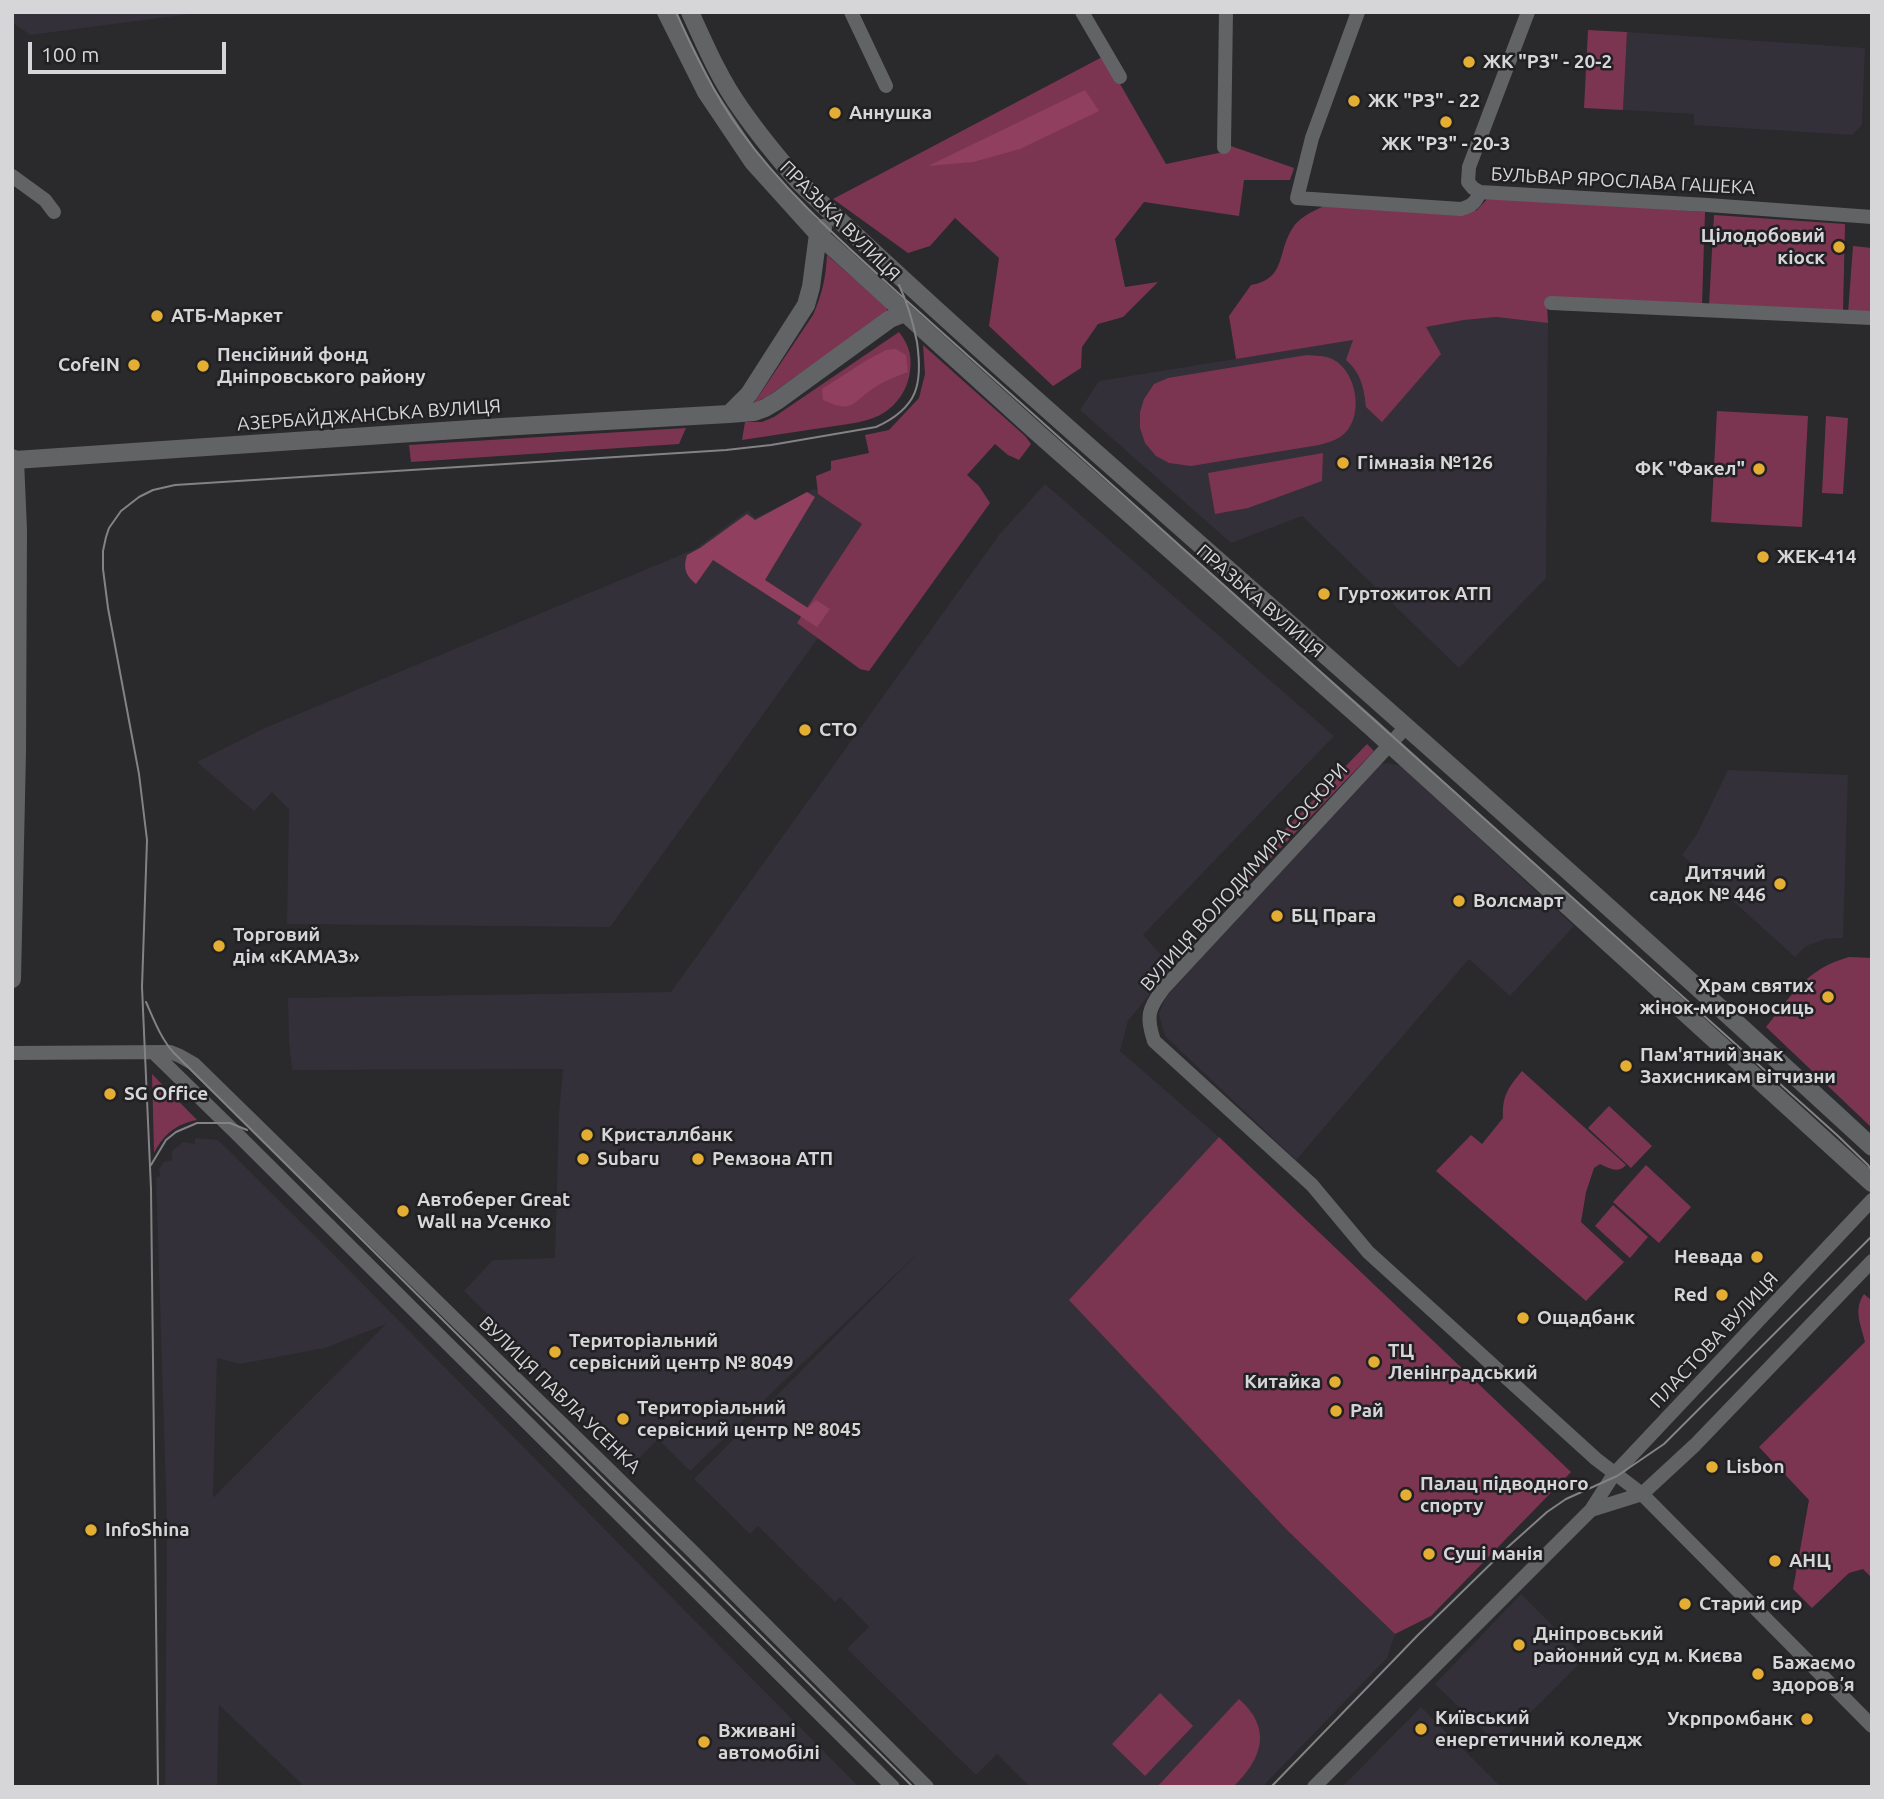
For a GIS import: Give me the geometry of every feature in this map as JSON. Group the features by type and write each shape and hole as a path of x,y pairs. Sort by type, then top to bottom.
{"street":[{"name":"ПРАЗЬКА ВУЛИЦЯ","path":"666,12 706,92 752,162 818,234 1040,435 1391,745 1872,1183"},
{"name":"ПРАЗЬКА ВУЛИЦЯ","path":"690,12 715,65 740,108 774,153 835,216 1054,415 1732,1018 1872,1147"},
{"path":"851,12 886,86"},
{"path":"1082,12 1121,77"},
{"path":"1223,147 1226,12"},
{"name":"БУЛЬВАР ЯРОСЛАВА ГАШЕКА","path":"1358,12 1312,138 1297,198 1461,209 1477,201 1480,192 1872,217"},
{"path":"1480,192 1468,182 1469,167 1528,12"},
{"path":"12,176 45,200 54,212"},
{"path":"729,414 749,394 806,305 818,234 835,216"},
{"path":"1551,303 1872,318"},
{"name":"АЗЕРБАЙДЖАНСЬКА ВУЛИЦЯ","path":"14,459 754,412 777,401 890,319 905,313"},
{"path":"1040,435 1054,415"},
{"path":"12,979 18,753 18,530 14,459"},
{"name":"ВУЛИЦЯ ВОЛОДИМИРА СОСЮРИ","path":"1406,727 1163,989 1151,1005 1150,1027 1154,1041 1311,1185 1368,1252 1614,1474 1642,1494 1872,1726"},
{"name":"ВУЛИЦЯ ПАВЛА УСЕНКА","path":"12,1053 174,1053 194,1064 701,1559 927,1787"},
{"path":"154,1054 245,1141 893,1787"},
{"name":"ПЛАСТОВА ВУЛИЦЯ","path":"1314,1787 1591,1510 1614,1474 1872,1200"},
{"name":"ПЛАСТОВА ВУЛИЦЯ","path":"1591,1510 1642,1494 1695,1445 1872,1261"}],"shaded area":[{"path":"12,12 190,14 30,35 12,22"},
{"path":"1588,30 1627,32 1623,110 1584,108"},
{"path":"1627,32 1865,48 1862,125 1852,135 1694,125 1694,114 1623,110"},
{"path":"1104,56 1166,164 1223,152 1228,145 1294,168 1290,180 1244,180 1239,216 1144,202 1115,239 1125,287 1158,282 1123,317 1098,324 1082,347 1081,368 1053,386 989,326 999,258 955,218 930,246 908,253 833,199"},
{"path":"1085,90 1099,111 1020,149 973,162 928,166"},
{"path":"1490,196 1705,212 1702,305 1547,306 1548,323 1496,317 1426,327 1441,354 1382,422 1366,407 1361,381 1346,360 1353,340 1236,359 1229,316 1251,285 1262,282 1275,271 1287,238 1298,221 1306,215 1324,206 1464,213 1477,210"},
{"path":"1714,215 1845,224 1843,312 1709,305"},
{"path":"1853,246 1872,248 1872,314 1848,313"},
{"path":"827,255 887,308 887,312 768,396 754,403 813,315 823,286"},
{"name":"Гімназія №126","path":"1496,317 1548,323 1546,578 1459,668 1302,516 1231,543 1080,410 1099,381 1464,320"},
{"path":"899,332 910,353 908,382 903,392 885,412 872,419 857,422 742,440 745,422 762,422 774,417"},
{"path":"923,345 1031,444 1019,460 995,444 967,475 979,486 990,503 869,671 860,669 797,623 862,524 818,494 816,476 831,470 831,461 869,453 865,435 889,430 919,398 925,374"},
{"path":"896,349 906,355 908,372 880,384 850,405 840,406 823,400 822,389 867,360 886,350"},
{"path":"1307,355 1324,356 1334,360 1349,375 1355,409 1348,430 1338,438 1319,445 1191,466 1169,463 1156,456 1145,443 1140,428 1140,412 1144,399 1154,384 1168,378"},
{"name":"ФК \"Факел\"","path":"1717,411 1808,416 1802,527 1711,522"},
{"path":"1826,416 1848,418 1843,494 1822,493"},
{"path":"686,428 679,444 411,462 409,445"},
{"path":"1323,453 1322,481 1248,508 1215,514 1208,473"},
{"path":"1045,484 1334,736 1143,935 1172,967 1128,1021 1120,1051 1219,1137 1070,1300 1288,1531 1395,1634 1387,1658 1262,1787 1030,1787 997,1754 976,1775 847,1649 869,1627 840,1597 835,1602 758,1526 750,1534 694,1479 922,1249 690,1471 658,1439 636,1461 464,1291 493,1260 555,1258 559,1113 563,1069 292,1070 288,998 671,992 999,535"},
{"path":"814,489 894,518 818,638 610,927 287,924 289,809 272,792 254,811 197,762 265,728 695,549 748,510 755,518"},
{"path":"807,492 815,497 765,580 808,608 816,600 830,609 817,627 713,560 696,584 689,577 685,568 687,555 747,514 755,520"},
{"path":"1367,744 1374,751 1246,884 1239,877"},
{"path":"1379,764 1401,766 1574,926 1510,996 1469,959 1296,1160 1165,1036 1159,1014 1166,997"},
{"name":"Дитячий садок № 446","path":"1728,770 1848,775 1843,938 1826,939 1806,946 1795,957 1682,855 1697,834"},
{"path":"1849,957 1872,958 1872,1128 1766,1027 1811,976 1834,962"},
{"path":"1522,1071 1626,1165 1617,1170 1600,1164 1594,1168 1586,1192 1581,1222 1624,1262 1586,1301 1436,1171 1471,1135 1482,1144 1503,1118 1507,1093"},
{"path":"152,1074 197,1120 171,1131 154,1153"},
{"path":"1609,1106 1652,1146 1631,1168 1588,1128"},
{"path":"1219,1137 1571,1472 1431,1616 1395,1634 1288,1531 1069,1300"},
{"path":"195,1138 218,1140 859,1787 305,1787 219,1705 217,1787 165,1787 167,1523 156,1177 160,1176 159,1169 164,1162 172,1160 172,1151 183,1142 195,1144","holes":["386,1324 214,1497 217,1358 240,1364 325,1348"]},
{"path":"1646,1165 1691,1207 1659,1243 1613,1202"},
{"path":"1613,1205 1648,1237 1630,1258 1595,1226"},
{"path":"1864,1294 1872,1301 1872,1578 1863,1569 1849,1573 1812,1608 1793,1589 1809,1500 1759,1447 1865,1342 1858,1312"},
{"path":"1521,1594 1585,1658 1498,1745 1435,1684"},
{"path":"1160,1693 1193,1726 1145,1776 1112,1744"},
{"path":"1239,1699 1256,1721 1260,1744 1251,1766 1233,1787 1157,1787"},
{"name":"Київський енергетичний коледж","path":"1421,1707 1501,1787 1342,1787"}],"tram line":[{"path":"676,12 713,87 740,130 778,177 819,220 1837,1135 1872,1171"},
{"path":"158,1787 151,1189 142,987 147,840 139,774 103,569 103,551 109,528 121,511 139,497 153,490 175,485 726,450 876,427 901,412 909,403 918,382 917,342 899,285"},
{"path":"146,1002 169,1048 913,1787"},
{"path":"151,1165 166,1140 176,1132 197,1123 230,1123 247,1130"},
{"path":"1271,1787 1418,1635 1509,1546 1566,1499 1617,1476 1664,1444 1872,1236"}],"place":[{"name":"ЖК \"РЗ\" - 20-2","path":"1469,62"},
{"name":"ЖК \"РЗ\" - 22","path":"1354,101"},
{"name":"Аннушка","path":"835,113"},
{"name":"ЖК \"РЗ\" - 20-3","path":"1446,122"},
{"name":"Цілодобовий кіоск","path":"1839,247"},
{"name":"АТБ-Маркет","path":"157,316"},
{"name":"CofeIN","path":"134,365"},
{"name":"Пенсійний фонд Дніпровського району","path":"203,366"},
{"name":"Гімназія №126","path":"1343,463"},
{"name":"ФК \"Факел\"","path":"1759,469"},
{"name":"ЖЕК-414","path":"1763,557"},
{"name":"Гуртожиток АТП","path":"1324,594"},
{"name":"СТО","path":"805,730"},
{"name":"Дитячий садок № 446","path":"1780,884"},
{"name":"Волсмарт","path":"1459,901"},
{"name":"БЦ Прага","path":"1277,916"},
{"name":"Торговий дім «КАМАЗ»","path":"219,946"},
{"name":"Храм святих жінок-мироносиць","path":"1828,997"},
{"name":"Пам'ятний знак Захисникам вітчизни","path":"1626,1066"},
{"name":"SG Office","path":"110,1094"},
{"name":"Кристаллбанк","path":"587,1135"},
{"name":"Subaru","path":"583,1159"},
{"name":"Ремзона АТП","path":"698,1159"},
{"name":"Автоберег Great Wall на Усенко","path":"403,1211"},
{"name":"Невада","path":"1757,1257"},
{"name":"Red","path":"1722,1295"},
{"name":"Ощадбанк","path":"1523,1318"},
{"name":"Територіальний сервісний центр № 8049","path":"555,1352"},
{"name":"ТЦ Ленінградський","path":"1374,1362"},
{"name":"Китайка","path":"1335,1382"},
{"name":"Рай","path":"1336,1411"},
{"name":"Територіальний сервісний центр № 8045","path":"623,1419"},
{"name":"Lisbon","path":"1712,1467"},
{"name":"Палац підводного спорту","path":"1406,1495"},
{"name":"InfoShina","path":"91,1530"},
{"name":"Суші манія","path":"1429,1554"},
{"name":"АНЦ","path":"1775,1561"},
{"name":"Старий сир","path":"1685,1604"},
{"name":"Дніпровський районний суд м. Києва","path":"1519,1645"},
{"name":"Бажаємо здоровʼя","path":"1758,1674"},
{"name":"Укрпромбанк","path":"1807,1719"},
{"name":"Київський енергетичний коледж","path":"1421,1729"},
{"name":"Вживані автомобілі","path":"704,1742"}]}
